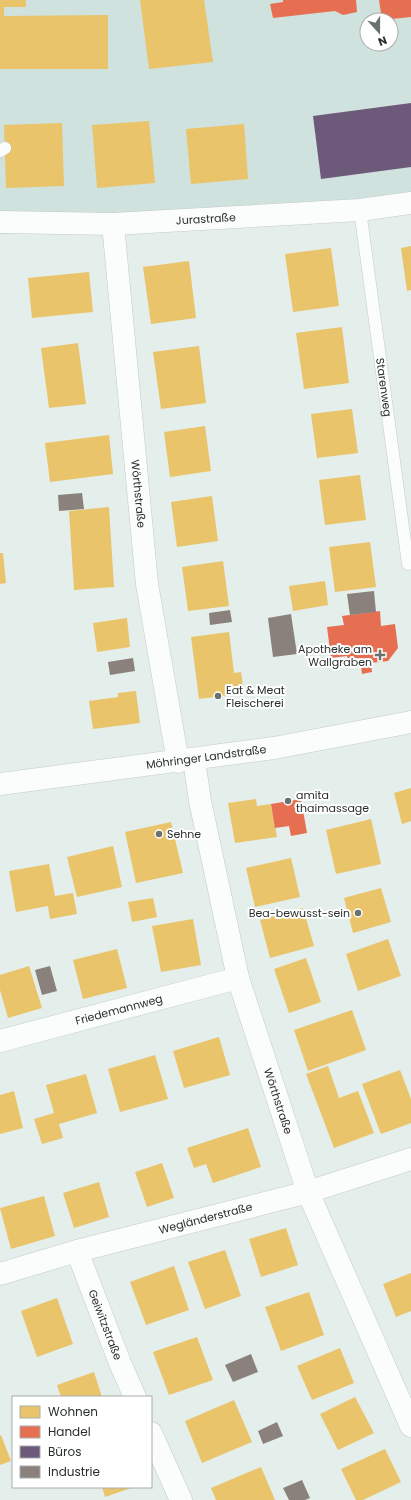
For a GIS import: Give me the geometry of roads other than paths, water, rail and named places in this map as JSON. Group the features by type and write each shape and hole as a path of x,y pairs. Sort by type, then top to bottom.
{"street":[{"name":"Jurastraße","path":"0,222 113,224 360,210 411,203"},
{"name":"Wörthstraße","path":"113,224 147,584 186,761 200,801 238,978 308,1192 411,1426"},
{"name":"Möhringer Landstraße","path":"0,784 186,761 274,748 376,730 411,722"},
{"name":"Friedemannweg","path":"0,1041 238,978"},
{"name":"Wegländerstraße","path":"0,1274 77,1251 308,1192 411,1159"},
{"name":"Geiwitzstraße","path":"77,1251 120,1363 135,1396"},
{"path":"152,1435 181,1500"}],"lane":[{"name":"Starenweg","path":"360,210 408,564"}],"place":[{"name":"Apotheke am Wallgraben","path":"380,655"},
{"name":"Eat & Meat Fleischerei","path":"218,696"},
{"name":"amita thaimassage","path":"288,801"},
{"name":"Sehne","path":"159,834"},
{"name":"Bea-bewusst-sein","path":"358,913"}]}
